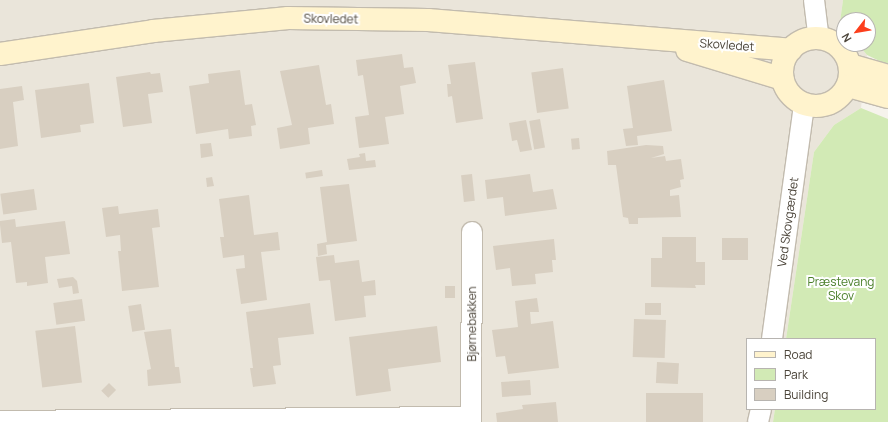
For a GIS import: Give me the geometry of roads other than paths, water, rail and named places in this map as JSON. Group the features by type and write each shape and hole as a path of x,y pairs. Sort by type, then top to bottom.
{"street":[{"path":"814,0 819,38"},
{"name":"Skovledet","path":"0,54 153,30 288,18 428,20 790,50"},
{"path":"819,38 838,45 846,55 849,75 840,98 829,105 816,107 804,104 788,92 782,79 783,65 790,50 803,41 819,38"},
{"name":"Skovledet","path":"663,40 699,55 782,79"},
{"path":"849,75 888,76"},
{"path":"849,75 888,96"},
{"name":"Ved Skovgærdet","path":"772,338 804,104"},
{"name":"Bjørnebakken","path":"0,420 471,420 472,232"},
{"path":"758,422 761,410"}],"park label":[{"name":"Præstevang Skov","path":"841,289"}]}
